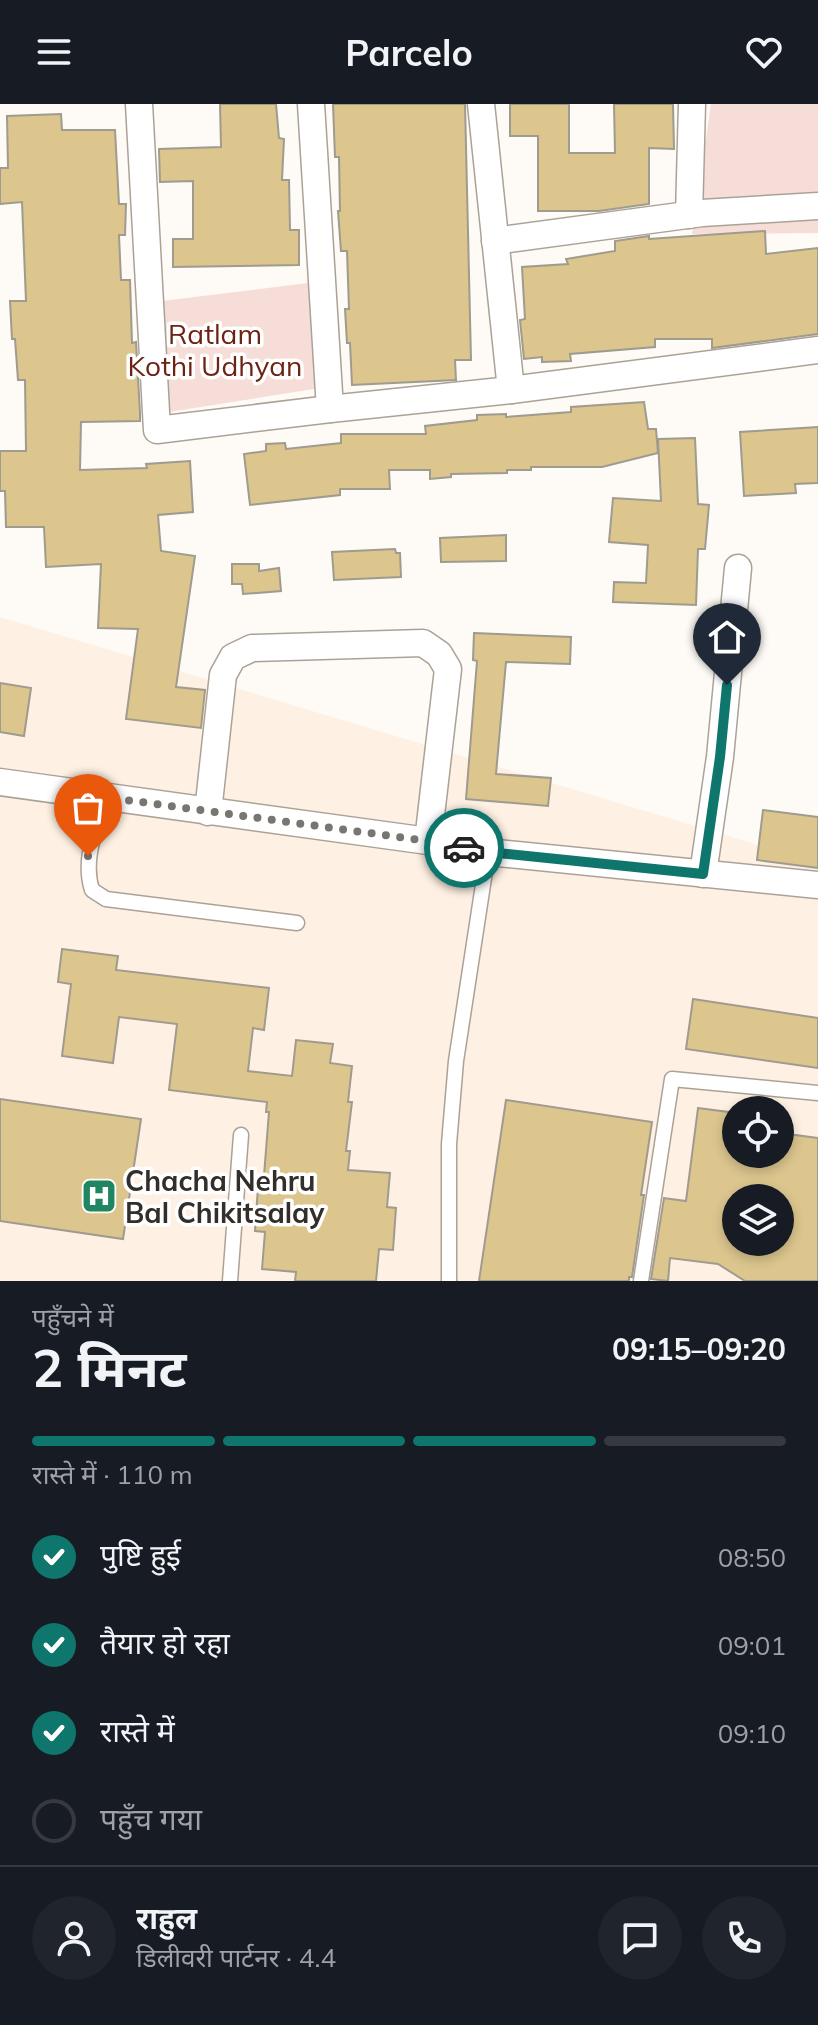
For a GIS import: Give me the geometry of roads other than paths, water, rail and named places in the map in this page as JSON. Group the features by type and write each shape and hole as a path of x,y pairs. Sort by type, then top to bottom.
{"street":[{"path":"139,104 157,430 511,390 818,350"},
{"path":"311,104 330,409"},
{"path":"481,104 511,390"},
{"path":"689,215 692,104"},
{"path":"495,241 689,215 818,206"},
{"path":"703,874 720,757 738,568"},
{"path":"208,812 223,675 233,657 252,648 423,643 439,654 448,669 428,841"},
{"path":"0,782 488,852 818,885"}],"lane":[{"path":"104,797 88,856 87,875 92,890 106,899 297,923"},
{"path":"449,1281 449,1144 456,1061 488,852"},
{"path":"641,1281 672,1079 818,1093"},
{"path":"230,1281 241,1135"}],"place":[{"name":"Chacha Nehru Bal Chikitsalay","path":"99,1196"}],"park label":[{"name":"Ratlam Kothi Udhyan","path":"215,349"}]}
